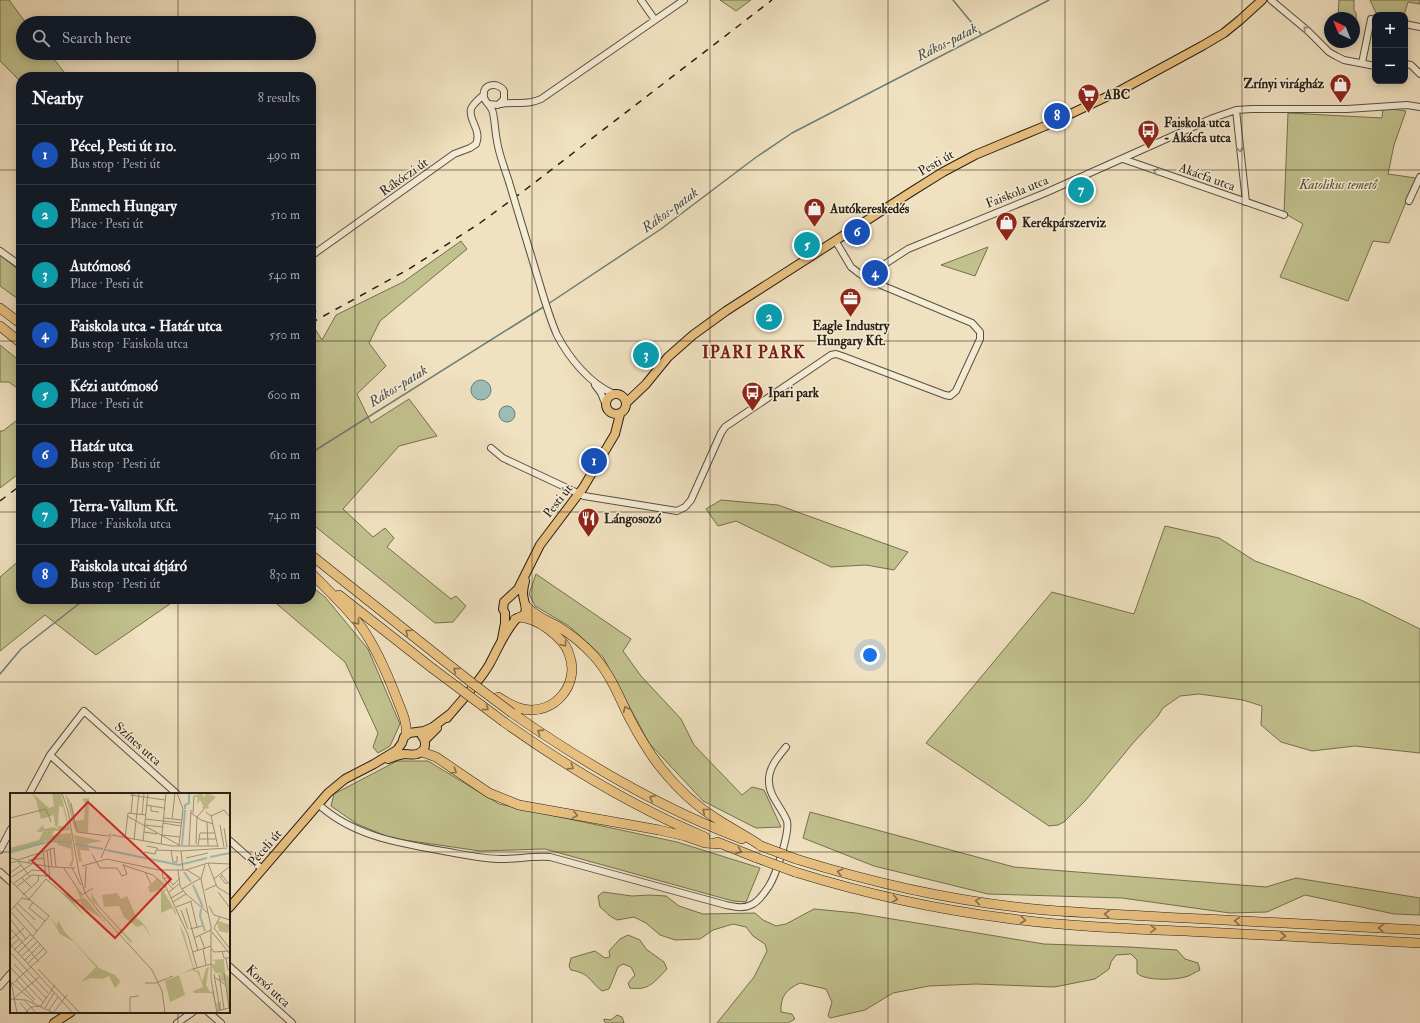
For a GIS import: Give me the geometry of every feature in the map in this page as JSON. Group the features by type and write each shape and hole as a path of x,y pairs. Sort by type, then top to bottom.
{"highway":[{"path":"0,308 16,320"},
{"path":"0,326 16,339"},
{"path":"316,559 512,713 570,752 630,787 680,813 796,859 835,871 908,889 1034,909 1118,915 1420,930"},
{"path":"316,577 432,668 504,722 562,761 607,788 674,823 721,844 794,872 896,900 1004,918 1129,928 1420,943"},
{"path":"316,578 350,613 371,642 384,668 404,718 406,728 404,739"},
{"path":"525,603 536,615 573,636 594,656 612,682 646,747 661,768 678,787 706,812 761,846"},
{"path":"472,682 516,707 523,709 538,710 551,705 556,702 565,692 570,681 572,667 571,658 566,646 558,637 546,628 528,618 519,618"},
{"path":"421,752 436,758 489,793 519,805 659,830 685,836 705,843 721,844"}],"main road":[{"name":"Pesti út","path":"626,403 646,384 668,357 693,335 835,240 943,172 975,155 1045,126 1106,98 1202,46 1240,20 1262,0"},
{"name":"Pesti út","path":"617,394 635,391 646,384"},
{"path":"617,394 625,400 626,403 624,410 616,414 606,410 605,403 608,397 617,394"},
{"name":"Pesti út","path":"528,568 549,532 579,495 606,447 613,429 613,420 616,414"},
{"path":"502,639 505,623 504,602 518,589 528,568"},
{"path":"425,740 462,702 484,672 502,639 513,623 524,613 525,603 523,591 528,568"},
{"path":"512,596 518,596 525,603"},
{"path":"505,613 511,618 519,618"},
{"path":"418,733 429,729 450,714"},
{"path":"412,732 418,733 424,737 425,747 421,752 417,754 398,755 374,764 397,750 404,739 412,732"},
{"path":"404,739 404,750 409,754"},
{"name":"Péceli út","path":"230,907 318,804 338,784 374,764"},
{"path":"54,1023 69,1013"}],"street":[{"path":"641,0 655,20"},
{"path":"486,100 494,106 508,103 532,103 541,99 684,0"},
{"path":"1271,0 1308,31 1329,52 1344,60 1372,65"},
{"path":"1362,63 1372,19"},
{"path":"1408,24 1420,26"},
{"path":"1408,64 1411,65 1420,74"},
{"path":"519,104 505,94 501,87 494,84 487,88 486,100 493,112 497,143 550,315 558,336 564,346 577,364 591,379 601,393 605,403"},
{"path":"494,121 500,104 504,100 505,94"},
{"name":"Rákóczi út","path":"316,252 454,154 476,144 478,135 471,112 475,103 486,100"},
{"name":"Faiskola utca","path":"865,277 908,249 1045,193 1213,118 1236,110 1252,108 1347,109 1380,105 1418,106"},
{"path":"1236,110 1246,202"},
{"name":"Akácfa utca","path":"1123,159 1284,215"},
{"path":"1408,201 1420,177"},
{"path":"491,448 504,458 579,495 662,510 677,511 683,509 692,497 725,427 831,355 836,354 842,356 950,396 956,391 980,339 980,332 972,323 865,277 851,267 835,240"},
{"path":"0,251 16,262"},
{"path":"591,379 605,390 617,394"},
{"name":"Színes utca","path":"50,755 84,711 175,793"},
{"path":"318,804 350,827 377,837 397,842 483,858 501,859 537,856 550,857 726,904 738,907 747,907 759,899 770,885 786,841 787,822 769,784 773,765 786,746"},
{"path":"30,793 50,755 92,793"},
{"path":"0,850 10,833"},
{"path":"230,841 262,869"},
{"path":"0,872 10,881"},
{"name":"Korsó utca","path":"230,967 292,1023"},
{"path":"0,986 10,974"},
{"path":"177,1023 192,1013"},
{"path":"209,1013 221,1023"}],"green space":[{"path":"0,0 9,0 21,16 16,16 16,60 55,60 64,72 16,72 16,77 0,61"},
{"path":"720,0 751,0 736,11"},
{"path":"1339,0 1354,0 1355,12 1338,12"},
{"path":"1370,0 1420,0 1420,4 1408,2 1405,12 1376,12"},
{"name":"Katolikus temető","path":"1383,108 1406,111 1394,145 1388,174 1416,178 1389,243 1373,241 1348,301 1280,277 1303,224 1284,213 1288,113 1382,118"},
{"path":"461,241 467,249 380,321 369,343 386,366 357,394 371,423 409,399 437,436 399,446 343,509 373,537 385,528 394,538 387,547 451,599 456,596 466,606 453,622 435,623 316,527 316,331 322,340 336,315 403,282"},
{"path":"988,247 975,276 941,265"},
{"path":"0,255 16,268 16,297 0,286"},
{"path":"0,345 16,358 16,387 9,382 0,382"},
{"path":"16,421 16,476 0,488 0,431 3,431"},
{"path":"721,500 778,505 908,552 894,570 866,565 831,567 736,521 718,526 706,509"},
{"path":"1165,526 1219,538 1255,561 1361,600 1420,629 1420,753 1355,746 1312,751 1281,742 1261,725 1262,706 1243,700 1199,694 1180,696 1163,708 1158,716 1134,742 1085,801 1064,822 1058,825 1049,826 926,743 1052,592 1134,614"},
{"path":"16,563 16,604 170,604 96,655 45,615 0,651 0,577"},
{"path":"536,574 631,639 623,651 641,676 681,719 694,745 742,795 752,787 764,790 781,827 756,828 703,801 649,743 603,657 569,626 535,606 529,594"},
{"path":"316,590 325,597 368,649 400,724 390,746 378,753 373,747 378,733 345,662 277,604 316,604"},
{"path":"397,761 428,761 499,804 677,842 760,868 746,902 733,901 545,849 480,851 391,838 357,824 331,806 334,794"},
{"path":"810,812 1014,867 1266,887 1296,878 1420,898 1420,915 1394,914 1305,895 1267,912 1230,913 1122,898 988,894 874,866 803,838"},
{"path":"603,892 632,896 666,896 679,906 703,914 755,913 763,920 776,926 786,924 814,909 856,913 1044,944 1177,950 1185,959 1198,963 1200,970 1189,976 1180,978 1152,979 1141,976 1137,973 1137,960 1131,954 1116,955 1111,962 1109,969 1095,979 1054,987 976,984 929,986 893,993 865,1010 830,1018 828,1016 832,1002 826,989 800,983 791,988 783,997 781,1012 792,1014 795,1019 788,1023 717,1023 754,977 767,951 765,944 753,936 746,927 733,924 713,930 700,939 675,940 660,935 646,923 634,917 617,920 610,916 600,907 598,896"},
{"path":"628,935 640,940 646,949 664,962 667,969 655,982 647,987 637,989 630,988 628,983 635,975 631,967 623,964 618,967 609,989 602,991 582,973 571,970 569,966 571,958 595,951 605,958 610,957 609,951 620,939"},
{"path":"617,1015 622,1017 624,1023 606,1023 604,1021 604,1019 611,1020"}],"water":[{"path":"481,380 488,383 491,390 488,397 481,400 474,397 471,390 474,383"},
{"path":"507,406 513,408 515,414 513,420 507,422 501,420 499,414 501,408"}],"waterway":[{"path":"953,0 981,34"},
{"name":"Rákos-patak","path":"548,304 661,229 755,158 792,133 1049,0"},
{"name":"Rákos-patak","path":"316,450 545,306"},
{"name":"Rákos-patak","path":"0,674 21,649 79,604"}],"railway":[{"path":"316,320 409,269 480,223 772,0"},
{"path":"0,501 16,489"}],"place":[{"name":"Zrínyi virágház","path":"1340,104"},
{"name":"ABC","path":"1089,114"},
{"name":"Faiskola utcai átjáró","path":"1057,116"},
{"name":"Faiskola utca - Akácfa utca","path":"1148,150"},
{"name":"Terra-Vallum Kft.","path":"1081,190"},
{"name":"Autókereskedés","path":"815,228"},
{"name":"Határ utca","path":"857,232"},
{"name":"Kerékpárszerviz","path":"1006,242"},
{"name":"Kézi autómosó","path":"807,245"},
{"name":"Faiskola utca - Határ utca","path":"875,273"},
{"name":"Enmech Hungary","path":"769,317"},
{"name":"Eagle Industry Hungary Kft.","path":"851,318"},
{"name":"Autómosó","path":"646,355"},
{"name":"Ipari park","path":"753,412"},
{"name":"Pécel, Pesti út 110.","path":"594,461"},
{"name":"Lángosozó","path":"588,538"}],"district":[{"name":"IPARI PARK","path":"754,352"}]}
